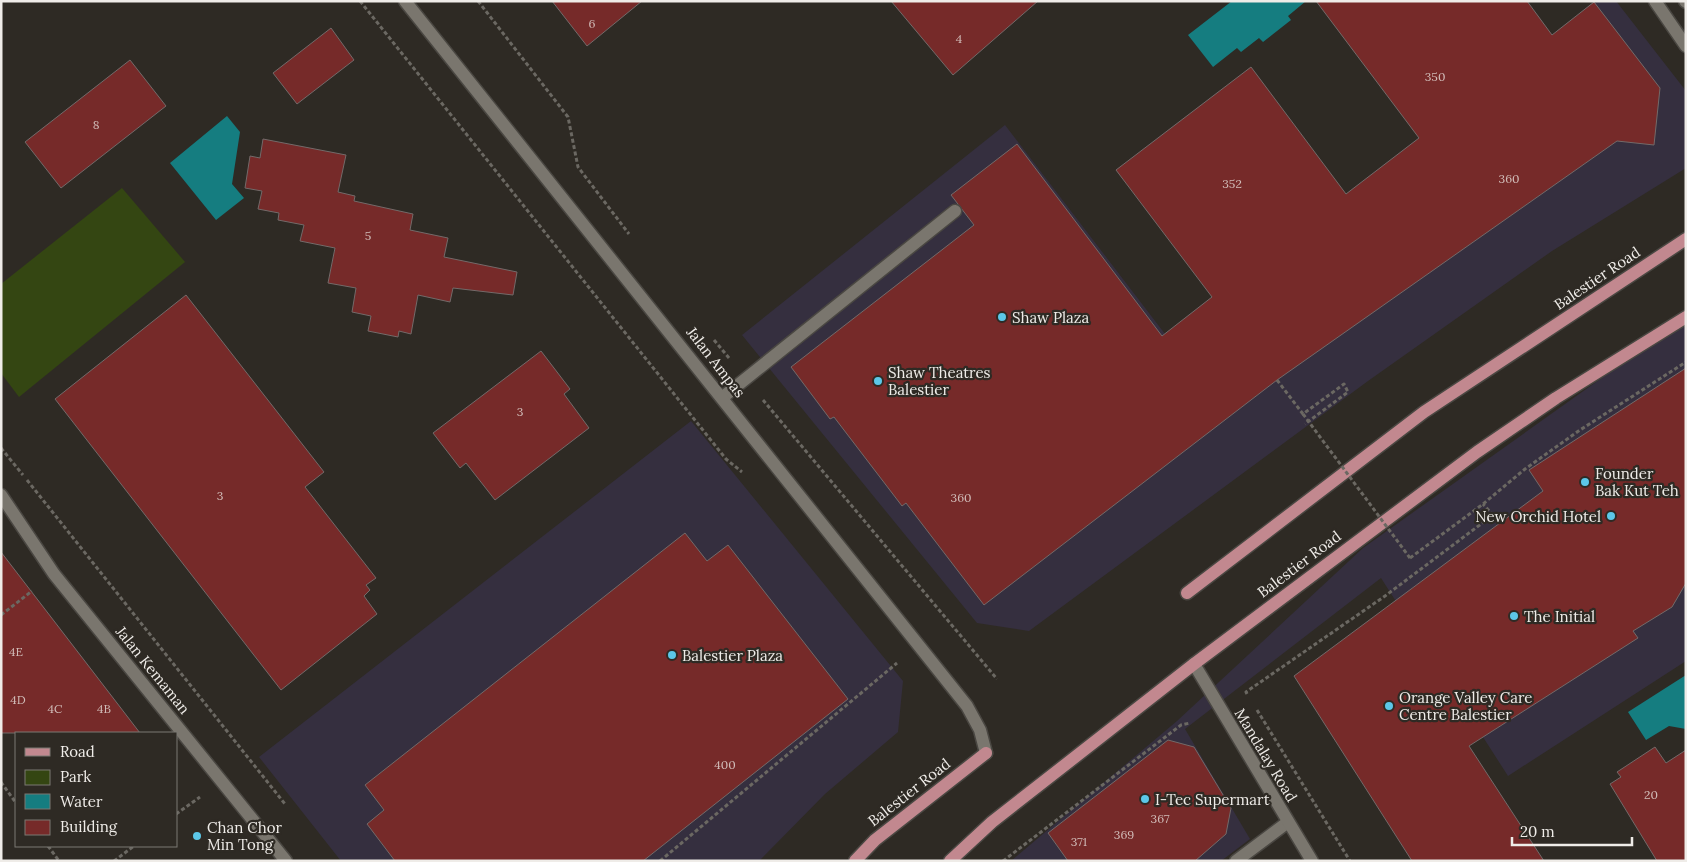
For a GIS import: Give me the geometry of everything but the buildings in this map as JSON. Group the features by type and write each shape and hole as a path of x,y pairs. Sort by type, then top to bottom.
{"main road":[{"name":"Balestier Road","path":"1188,593 1424,412 1686,240"},
{"name":"Balestier Road","path":"950,861 992,822 1194,664 1477,452 1556,398 1686,317"},
{"name":"Balestier Road","path":"855,861 875,840 986,752"}],"street":[{"name":"Jalan Ampas","path":"405,1 723,397 967,706 980,730 986,752"},
{"path":"1655,1 1686,46"},
{"path":"723,397 955,211"},
{"name":"Jalan Kemaman","path":"1,495 54,574 286,861"},
{"name":"Mandalay Road","path":"1194,664 1312,861"},
{"path":"1236,861 1288,822"}],"path":[{"path":"360,1 726,459 749,477"},
{"path":"478,1 568,117 578,167 632,238"},
{"path":"710,336 997,679"},
{"path":"1277,380 1410,558 1483,504 1525,468 1686,362"},
{"path":"1303,414 1344,384 1348,392 1305,424"},
{"path":"1,448 284,804"},
{"path":"1251,700 1246,692 1384,596 1493,515 1483,504"},
{"path":"1,615 54,574"},
{"path":"660,861 899,662 893,654"},
{"path":"1256,708 1350,861"},
{"path":"1003,861 1181,725 1190,723"},
{"path":"1,782 15,801"},
{"path":"49,847 59,861"},
{"path":"114,861 133,847"}],"shaded area":[{"name":"Shaw Plaza","path":"1597,1 1616,1 1686,91 1686,168 1552,251 1368,381 1029,631 977,623 742,335 1005,125 1165,334"},
{"path":"1686,318 1686,661 1508,776 1381,578 1185,729 1250,839 1221,861 1011,861 1177,721 1363,548"},
{"path":"691,421 903,681 898,732 825,794 759,861 341,861 259,757"}],"green space":[{"path":"122,188 185,262 19,397 1,373 1,284"}],"water":[{"path":"1232,1 1306,1 1288,16 1291,20 1263,42 1259,38 1241,52 1237,48 1213,67 1188,35"},
{"path":"227,116 240,132 232,184 244,198 216,220 170,163"},
{"path":"1686,675 1686,729 1669,726 1646,740 1628,712"}],"place":[{"name":"Shaw Plaza","path":"1002,317"},
{"name":"Shaw Theatres Balestier","path":"878,381"},
{"name":"Founder Bak Kut Teh","path":"1585,482"},
{"name":"New Orchid Hotel","path":"1611,516"},
{"name":"The Initial","path":"1514,616"},
{"name":"Balestier Plaza","path":"672,655"},
{"name":"Orange Valley Care Centre Balestier","path":"1389,706"},
{"name":"I-Tec Supermart","path":"1145,799"},
{"name":"Chan Chor Min Tong","path":"197,836"}]}
